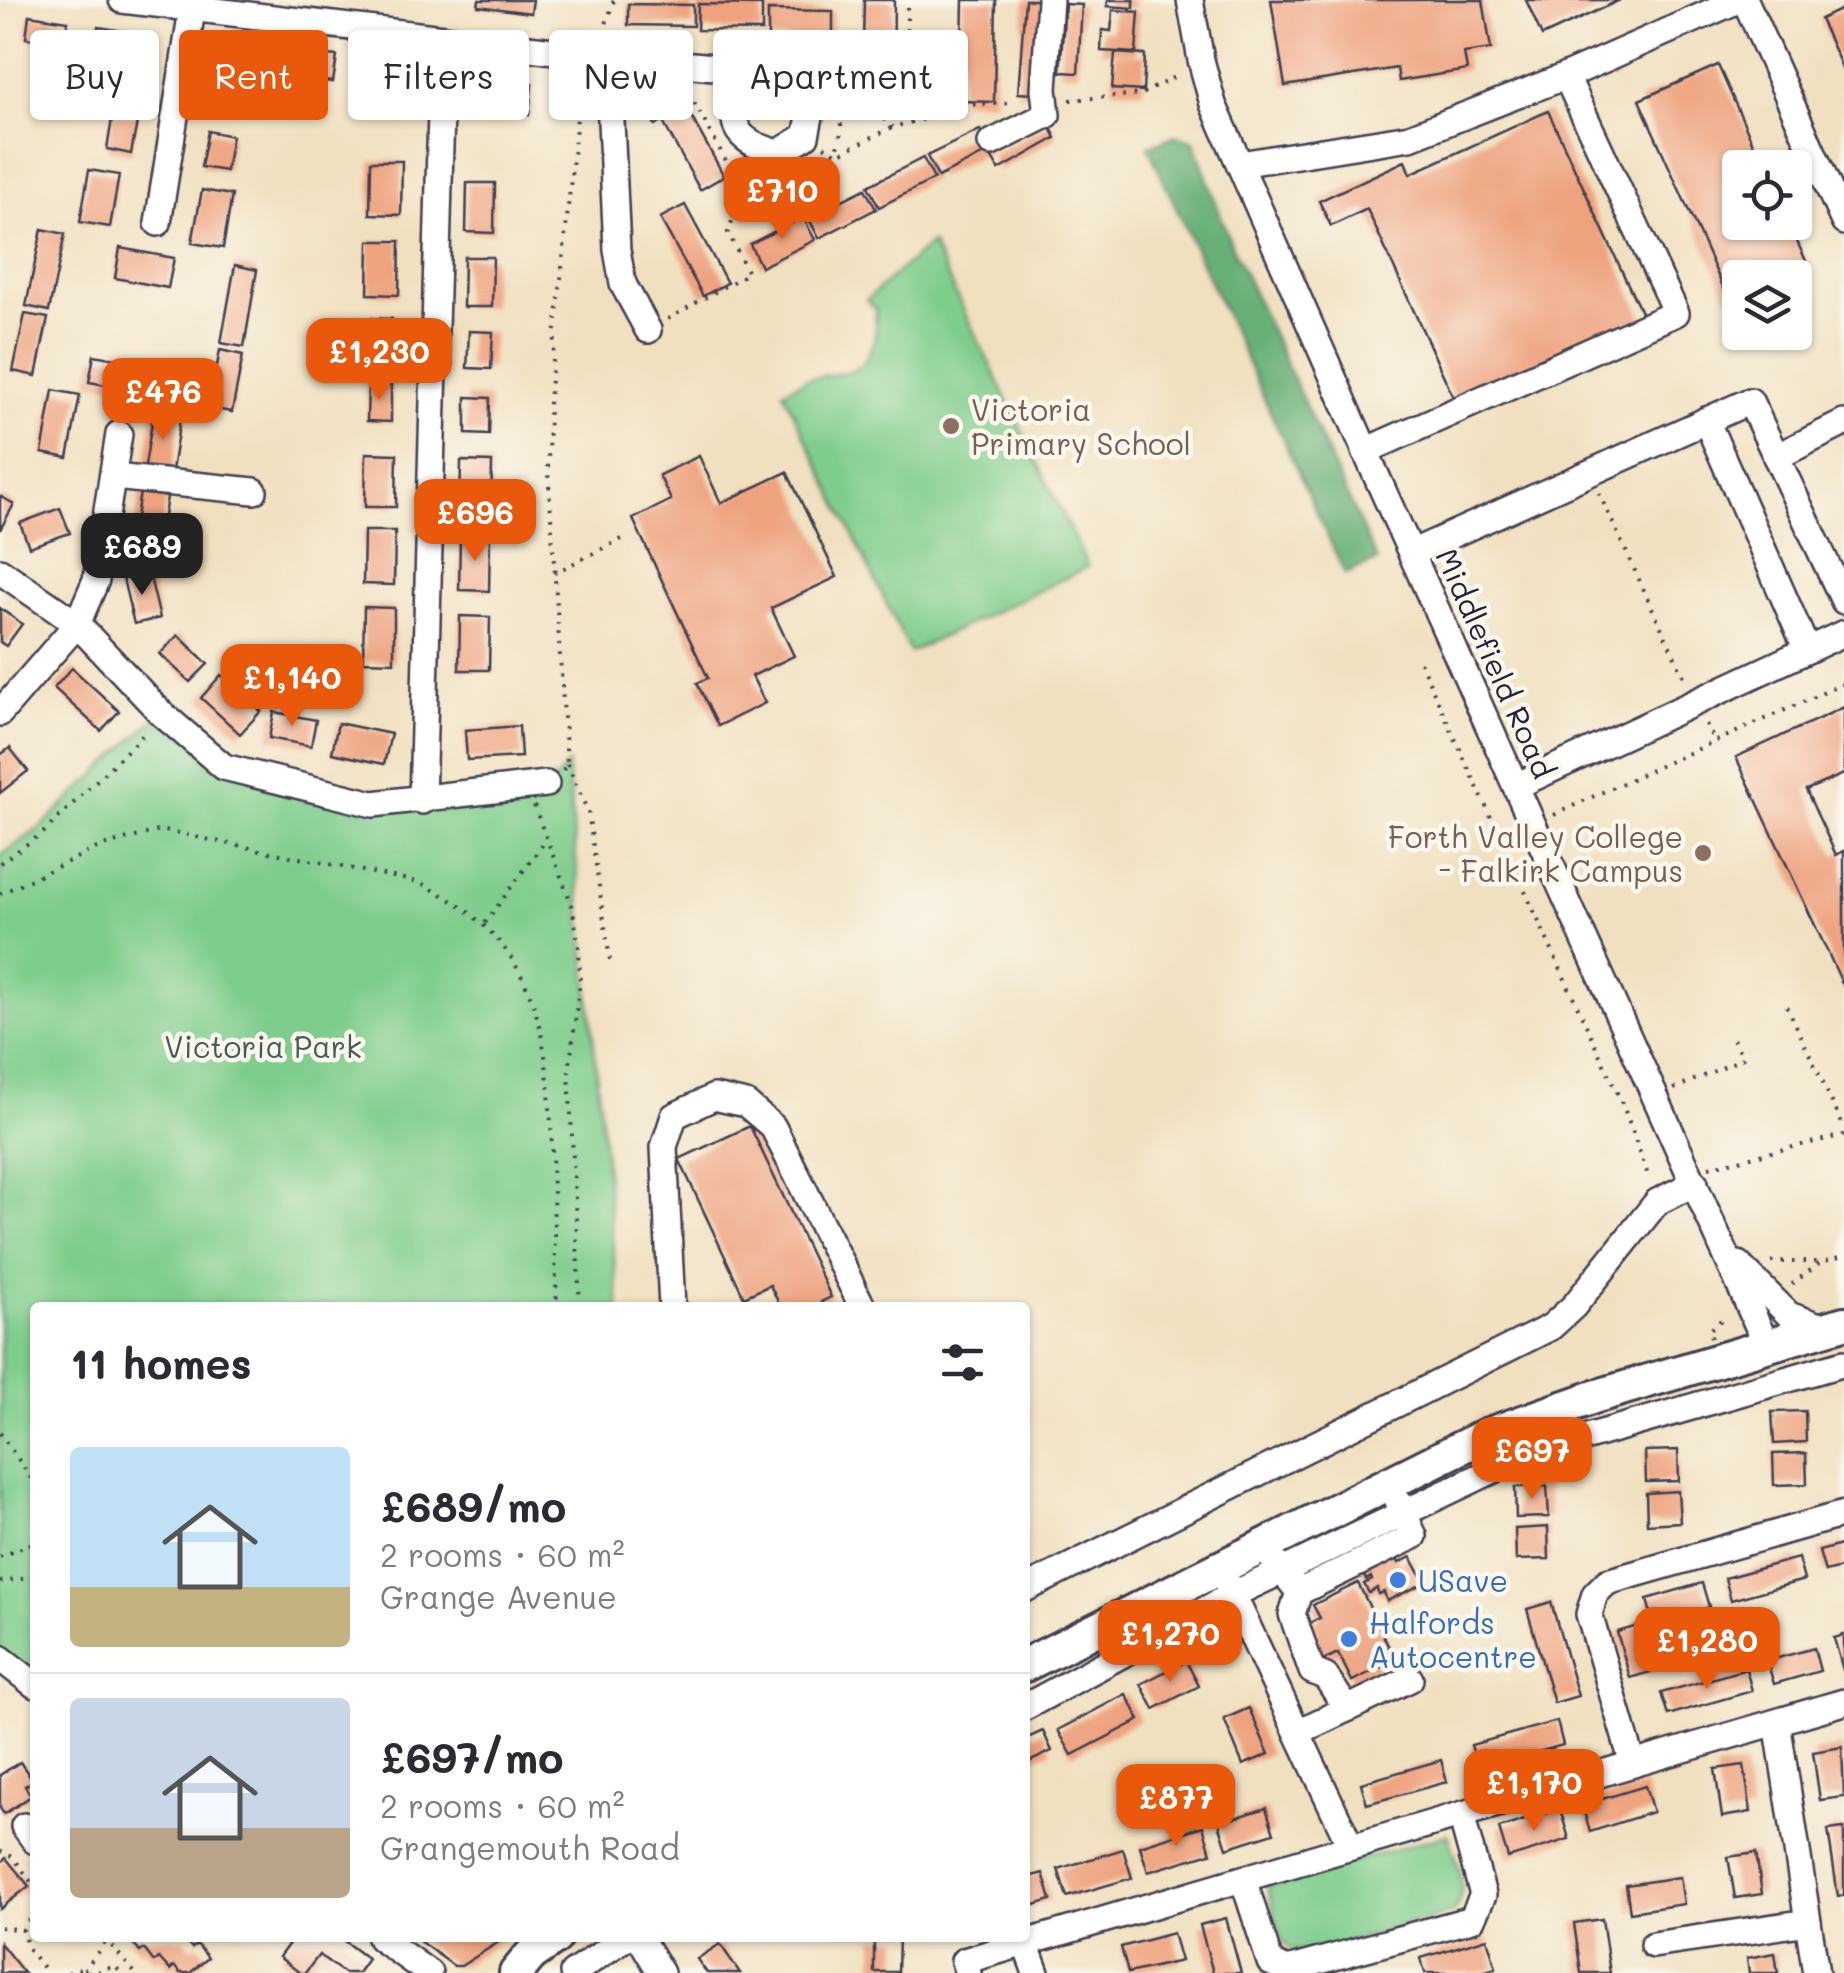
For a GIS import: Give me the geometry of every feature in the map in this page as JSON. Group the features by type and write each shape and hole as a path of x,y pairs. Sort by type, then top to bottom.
{"main road":[{"path":"1030,1663 1272,1558 1389,1483 1486,1436 1594,1397 1834,1325"},
{"path":"516,1973 531,1954 549,1942"}],"street":[{"path":"122,0 371,30"},
{"path":"991,143 1047,115 1050,0"},
{"name":"Middlefield Road","path":"1190,0 1213,104 1766,1344"},
{"path":"1240,164 1410,137 1566,76 1742,0 1844,222"},
{"path":"158,223 192,10"},
{"path":"1365,452 1676,313 1566,76"},
{"path":"422,801 441,120"},
{"path":"596,120 623,284 648,330"},
{"path":"735,120 750,145 778,153 806,136 809,120"},
{"path":"1411,553 1750,400 1844,601"},
{"path":"1706,420 1808,650"},
{"path":"1776,456 1844,423"},
{"path":"0,713 77,624 96,580 119,434"},
{"path":"113,477 254,492"},
{"path":"0,571 77,624 161,712 224,766 373,804 537,786"},
{"path":"1516,786 1844,633"},
{"path":"672,1302 664,1147 674,1116 714,1097 746,1104 772,1126 859,1302"},
{"path":"1030,1587 1550,1327 1574,1306 1657,1202 1692,1177"},
{"path":"1724,1249 1789,1314 1804,1323 1834,1325"},
{"path":"1299,1592 1272,1558 1404,1513 1525,1455 1844,1363"},
{"path":"1347,1709 1326,1677 1312,1671 1292,1614 1299,1592 1414,1536 1389,1483"},
{"path":"1633,1764 1590,1614 1596,1594 1607,1582 1844,1514"},
{"path":"1030,1704 1227,1580 1350,1847"},
{"path":"0,1658 30,1681"},
{"path":"1298,1732 1410,1679"},
{"path":"1030,1942 1844,1702"},
{"path":"1777,1722 1816,1973"},
{"path":"1243,1879 1270,1962 1287,1970 1472,1919 1484,1895 1460,1815"},
{"path":"1653,1946 1808,1922"},
{"path":"386,1942 429,1973"},
{"path":"573,1973 619,1942"},
{"path":"642,1942 660,1973"},
{"path":"968,1973 964,1961 1028,1942"},
{"path":"1025,1943 1036,1973"}],"path":[{"path":"605,30 614,0"},
{"path":"908,0 908,30"},
{"path":"968,105 1142,94 1201,60"},
{"path":"693,101 734,177 745,182 782,184 817,174 838,154 893,127 917,120"},
{"path":"577,120 550,400 548,470 566,764 588,812 611,967"},
{"path":"838,154 842,120"},
{"path":"885,120 893,127"},
{"path":"806,136 838,154"},
{"path":"648,330 748,274 728,233 745,182"},
{"path":"1590,473 1715,742"},
{"path":"554,573 626,537"},
{"path":"1420,662 1624,1108 1657,1202"},
{"path":"1499,838 1844,683"},
{"path":"0,863 44,832 137,745 161,712"},
{"path":"566,764 558,777 537,786 546,840 572,906 579,947 579,998 570,1072 580,1302"},
{"path":"0,894 99,847 161,830 418,882 452,898 485,923 515,964 535,1003 550,1082 556,1302"},
{"path":"485,923 546,840"},
{"path":"1692,1177 1844,1131 1787,1006"},
{"path":"1656,1096 1742,1058 1730,1033"},
{"path":"1758,1254 1770,1262 1820,1262"},
{"path":"0,1433 30,1477"},
{"path":"0,1557 30,1544"},
{"path":"0,1582 30,1578"},
{"path":"0,1851 13,1857 30,1880"},
{"path":"30,1919 23,1930 27,1946 47,1973"},
{"path":"0,1927 23,1930"},
{"path":"84,1970 103,1942"},
{"path":"109,1942 134,1973"},
{"path":"68,1973 76,1969 95,1973 114,1966 122,1973"}],"green space":[{"path":"1176,135 1194,141 1232,247 1377,561 1345,574 1148,147"},
{"path":"931,243 1088,567 910,652 783,391 807,379 853,371 863,364 875,341 876,309 866,300"},
{"name":"Victoria Park","path":"161,713 224,767 373,804 546,784 558,777 567,764 619,1302 30,1302 30,1681 0,1658 0,856 40,828"},
{"path":"1448,1834 1462,1885 1452,1913 1307,1953 1289,1949 1281,1938 1267,1886"}],"building":[{"path":"479,0 533,0 531,13 478,6"},
{"path":"864,0 894,0 894,30 863,30"},
{"path":"963,0 996,0 994,102 968,101 968,30 962,30"},
{"path":"1025,0 1043,0 1036,94 1018,93"},
{"path":"1108,0 1134,0 1134,8 1107,6"},
{"path":"1271,0 1483,0 1491,49 1464,53 1467,70 1399,81 1397,68 1285,86"},
{"path":"1526,0 1620,0 1542,36"},
{"path":"628,4 693,5 693,26 628,25"},
{"path":"698,4 762,5 762,30 697,30"},
{"path":"1065,4 1082,5 1078,73 1060,72"},
{"path":"1844,8 1844,72 1820,19"},
{"path":"768,10 833,11 833,30 768,30"},
{"path":"1113,10 1139,12 1136,53 1101,51 1102,30 1111,31"},
{"path":"29,15 68,21 67,30 30,30 30,39 26,38"},
{"path":"1115,53 1145,55 1143,91 1112,89"},
{"path":"328,55 337,56 333,82 328,81"},
{"path":"1718,65 1756,150 1722,150 1722,240 1796,240 1806,260 1722,260 1722,285 1639,100"},
{"path":"1548,111 1644,319 1457,405 1367,209 1331,226 1319,201 1405,161 1410,174"},
{"path":"112,120 137,120 131,154 107,149"},
{"path":"652,120 693,120 724,176 700,190 663,122 655,125"},
{"path":"1049,124 1056,138 999,170 991,156"},
{"path":"980,130 990,151 938,177 927,156"},
{"path":"208,131 232,136 226,171 201,167"},
{"path":"923,158 934,179 879,207 868,186"},
{"path":"371,161 402,161 401,215 370,214"},
{"path":"89,170 119,175 110,227 80,222"},
{"path":"467,183 495,183 494,233 466,232"},
{"path":"865,189 876,209 819,238 808,217"},
{"path":"202,190 232,195 223,248 192,243"},
{"path":"685,205 727,283 703,296 660,218"},
{"path":"803,217 815,240 761,267 750,244"},
{"path":"42,229 65,234 49,311 26,306"},
{"path":"369,241 400,241 399,295 368,294"},
{"path":"120,248 174,258 168,288 115,278"},
{"path":"464,257 493,257 492,307 463,307"},
{"path":"235,265 257,270 244,347 221,343"},
{"path":"25,314 48,318 36,376 13,371"},
{"path":"369,318 392,319 391,356 367,355"},
{"path":"469,331 493,332 491,369 467,368"},
{"path":"220,350 243,355 232,412 209,408"},
{"path":"94,355 157,366 152,393 89,382"},
{"path":"368,385 391,385 391,422 367,421"},
{"path":"53,390 80,395 68,458 42,453"},
{"path":"466,397 490,398 489,435 466,434"},
{"path":"154,409 181,413 171,477 144,472"},
{"path":"366,453 397,454 396,507 365,507"},
{"path":"699,456 721,503 787,472 837,577 771,608 794,656 752,676 765,703 718,726 697,683 708,678 633,519 671,500 659,475"},
{"path":"461,461 492,462 491,515 460,515"},
{"path":"140,492 167,497 157,560 130,556"},
{"path":"0,496 14,504 0,530"},
{"path":"60,508 70,533 29,547 20,523"},
{"path":"364,531 395,531 394,585 363,584"},
{"path":"460,536 490,537 489,591 459,590"},
{"path":"149,573 160,618 134,624 123,579"},
{"path":"364,607 394,608 394,662 363,661"},
{"path":"0,608 22,624 6,646 0,642"},
{"path":"460,616 490,617 489,670 459,670"},
{"path":"178,635 208,664 190,682 160,654"},
{"path":"72,668 119,711 101,731 54,688"},
{"path":"221,675 261,711 240,734 201,698"},
{"path":"1844,707 1844,774 1806,790 1836,855 1844,851 1844,987 1736,757"},
{"path":"274,712 316,720 311,746 269,738"},
{"path":"338,723 391,734 384,764 332,753"},
{"path":"519,726 521,757 467,760 465,730"},
{"path":"10,748 28,771 0,793 0,755"},
{"path":"750,1126 831,1297 821,1302 778,1302 770,1285 744,1297 679,1159"},
{"path":"1805,1411 1806,1442 1774,1444 1772,1412"},
{"path":"1678,1450 1679,1481 1646,1482 1645,1451"},
{"path":"1806,1453 1807,1484 1774,1485 1773,1454"},
{"path":"1547,1486 1549,1517 1516,1518 1515,1487"},
{"path":"1678,1491 1680,1522 1647,1524 1646,1493"},
{"path":"1548,1527 1549,1559 1516,1560 1515,1529"},
{"path":"1384,1534 1399,1563 1411,1557 1425,1583 1387,1601 1384,1592 1378,1594 1377,1588 1369,1593 1364,1584 1371,1577 1366,1580 1352,1549"},
{"path":"1844,1544 1844,1567 1825,1572 1819,1551"},
{"path":"1798,1558 1804,1580 1731,1600 1725,1578"},
{"name":"Halfords Autocentre","path":"1358,1583 1395,1660 1352,1681 1338,1653 1323,1660 1305,1625 1320,1618 1313,1605"},
{"path":"1702,1583 1709,1607 1653,1623 1647,1599"},
{"path":"1551,1602 1578,1696 1554,1703 1527,1609"},
{"path":"1641,1625 1654,1671 1630,1678 1617,1632"},
{"path":"1844,1635 1844,1670 1843,1670 1834,1638"},
{"path":"1814,1648 1820,1671 1774,1684 1767,1661"},
{"path":"1186,1661 1199,1686 1154,1709 1141,1684"},
{"path":"1746,1669 1752,1691 1668,1715 1661,1693"},
{"path":"1126,1694 1140,1720 1072,1755 1058,1730"},
{"path":"1249,1708 1269,1754 1243,1765 1224,1719"},
{"path":"1557,1721 1563,1745 1478,1769 1471,1745"},
{"path":"1043,1731 1052,1751 1030,1762 1030,1737"},
{"path":"1842,1747 1844,1797 1820,1800 1813,1752"},
{"path":"1441,1760 1447,1782 1367,1804 1361,1783"},
{"path":"20,1762 30,1777 25,1786 30,1797 4,1814 0,1808 0,1775"},
{"path":"1744,1765 1751,1812 1722,1817 1715,1769"},
{"path":"1645,1786 1653,1812 1590,1832 1582,1805"},
{"path":"1266,1808 1274,1833 1227,1848 1219,1823"},
{"path":"1560,1809 1569,1839 1508,1858 1499,1828"},
{"path":"1203,1826 1211,1853 1148,1872 1140,1846"},
{"path":"1844,1828 1844,1895 1838,1896 1828,1830"},
{"path":"1123,1849 1132,1878 1067,1897 1058,1869"},
{"path":"1756,1853 1762,1894 1735,1898 1728,1857"},
{"path":"6,1858 29,1886 0,1909 0,1863"},
{"path":"1043,1873 1051,1900 1030,1906 1030,1877"},
{"path":"1680,1877 1684,1904 1630,1912 1626,1885"},
{"path":"1226,1918 1241,1973 1213,1973 1200,1925"},
{"path":"1602,1919 1610,1973 1581,1973 1574,1923"},
{"path":"1173,1933 1181,1961 1128,1973 1121,1947"},
{"path":"1487,1938 1496,1968 1479,1973 1425,1973 1421,1958"},
{"path":"131,1942 187,1942 192,1948 197,1944 208,1958 190,1973 180,1973 174,1966 170,1970 159,1958 154,1962 144,1949 140,1952"},
{"path":"290,1942 345,1942 368,1959 358,1973 344,1973 319,1955 305,1973 300,1973 279,1957"},
{"path":"421,1942 499,1942 461,1966 454,1966"},
{"path":"874,1942 899,1942 898,1972 874,1972"},
{"path":"0,1943 24,1973 0,1973"},
{"path":"720,1944 740,1973 707,1973 697,1959"},
{"path":"1775,1953 1778,1973 1749,1973 1747,1958"}],"place":[{"name":"Victoria Primary School","path":"951,426"},
{"name":"Forth Valley College - Falkirk Campus","path":"1703,853"},
{"name":"USave","path":"1398,1580"},
{"name":"Halfords Autocentre","path":"1349,1639"}]}
